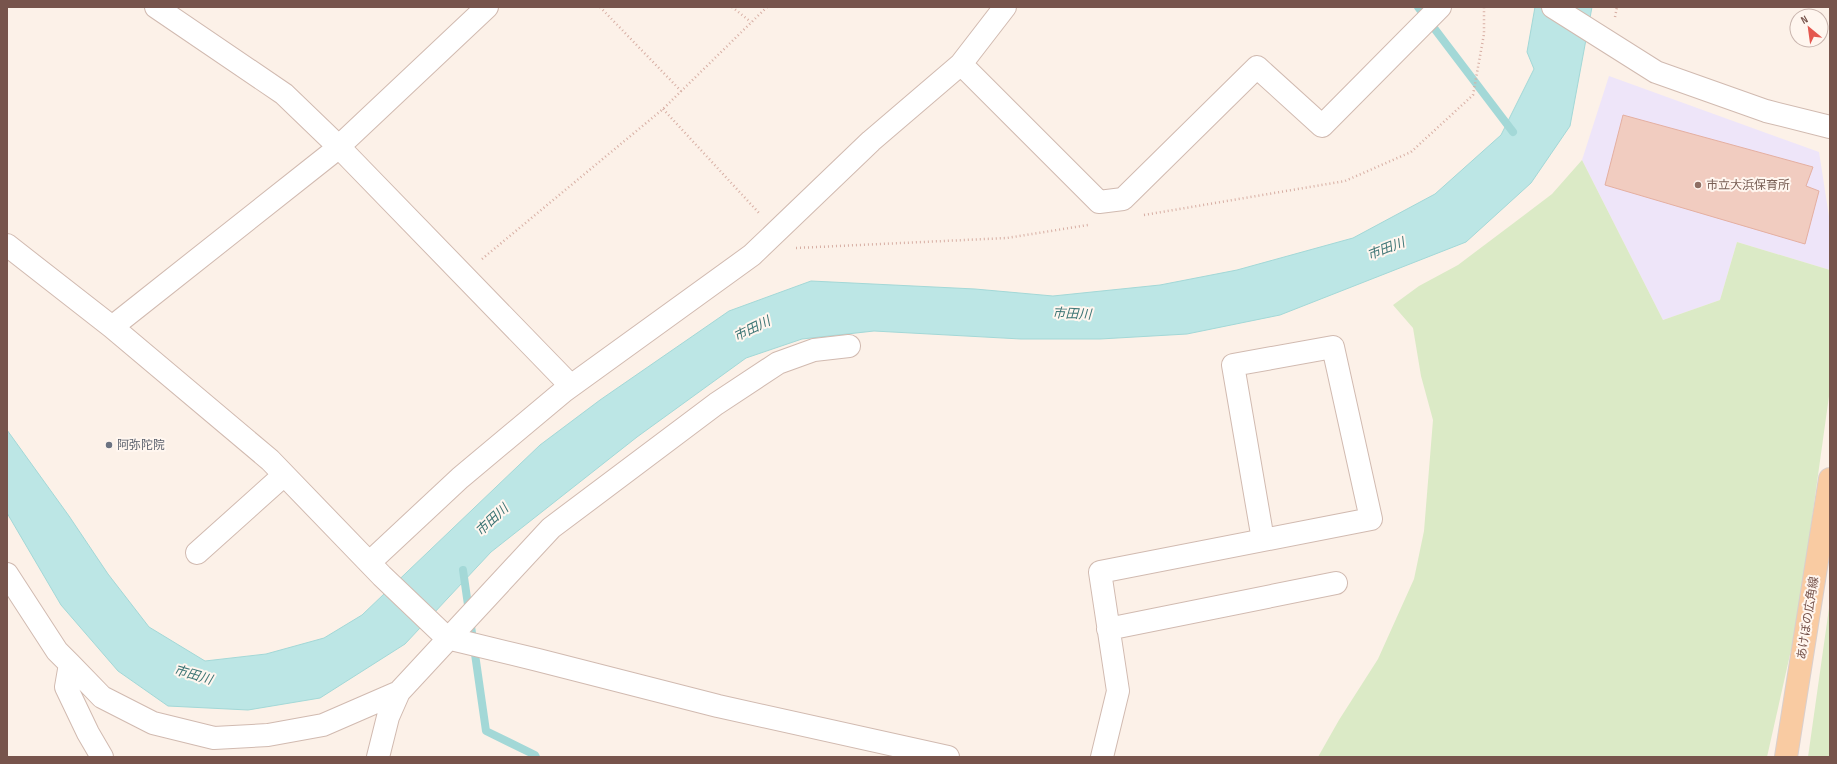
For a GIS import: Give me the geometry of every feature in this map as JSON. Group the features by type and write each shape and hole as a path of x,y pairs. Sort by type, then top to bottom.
{"main road":[{"name":"あけぼの広角線","path":"1786,757 1830,479"}],"street":[{"path":"156,7 284,94 338,146 572,386"},
{"path":"376,569 460,478 572,386 752,255 871,141 961,64 1005,7"},
{"path":"961,64 1099,202 1123,199 1257,67 1322,126 1440,7"},
{"path":"1553,7 1656,72 1699,89 1766,111 1830,127"},
{"path":"112,328 338,146 483,8"},
{"path":"7,245 112,328 270,460 376,569 447,638 718,706 948,757"},
{"path":"378,757 388,717 398,692 551,528 716,404 778,363 814,350 849,346"},
{"path":"1102,757 1118,691 1100,572 1262,540 1370,518 1333,347 1233,365 1262,540"},
{"path":"197,553 284,475"},
{"path":"7,574 57,651 102,697 153,723 214,738 268,735 323,725 398,692"},
{"path":"1108,629 1336,582"},
{"path":"70,664 66,687 88,733 102,757"}],"path":[{"path":"600,7 681,91"},
{"path":"732,7 751,22"},
{"path":"463,274 663,109 767,7"},
{"path":"663,109 777,231"}],"shaded area":[{"path":"1609,76 1819,152 1830,223 1830,270 1737,242 1720,300 1663,320 1582,160"}],"green space":[{"path":"1582,160 1663,320 1720,300 1737,242 1830,270 1830,389 1798,619 1767,757 1318,757 1339,720 1378,659 1414,579 1424,531 1433,420 1421,376 1413,328 1393,305 1419,286 1458,265 1552,194"},
{"path":"1830,601 1830,757 1808,757"}],"water":[{"name":"市田川","path":"1535,7 1592,7 1570,126 1531,183 1466,242 1280,315 1187,334 1100,339 1021,339 874,331 802,339 746,358 637,437 491,552 405,644 320,698 248,710 168,706 118,671 61,605 7,513 7,430 69,516 108,574 149,627 205,661 266,654 324,638 362,615 540,445 600,400 729,311 811,281 975,289 1053,296 1160,285 1237,270 1353,238 1435,194 1501,135 1534,69 1527,52"}],"building":[{"path":"1623,115 1813,167 1806,186 1819,191 1805,244 1605,185"}],"waterway":[{"path":"1418,7 1513,132"},
{"path":"463,570 486,731 535,755 536,757"}],"place":[{"name":"市立大浜保育所","path":"1698,185"},
{"name":"阿弥陀院","path":"109,445"}]}
